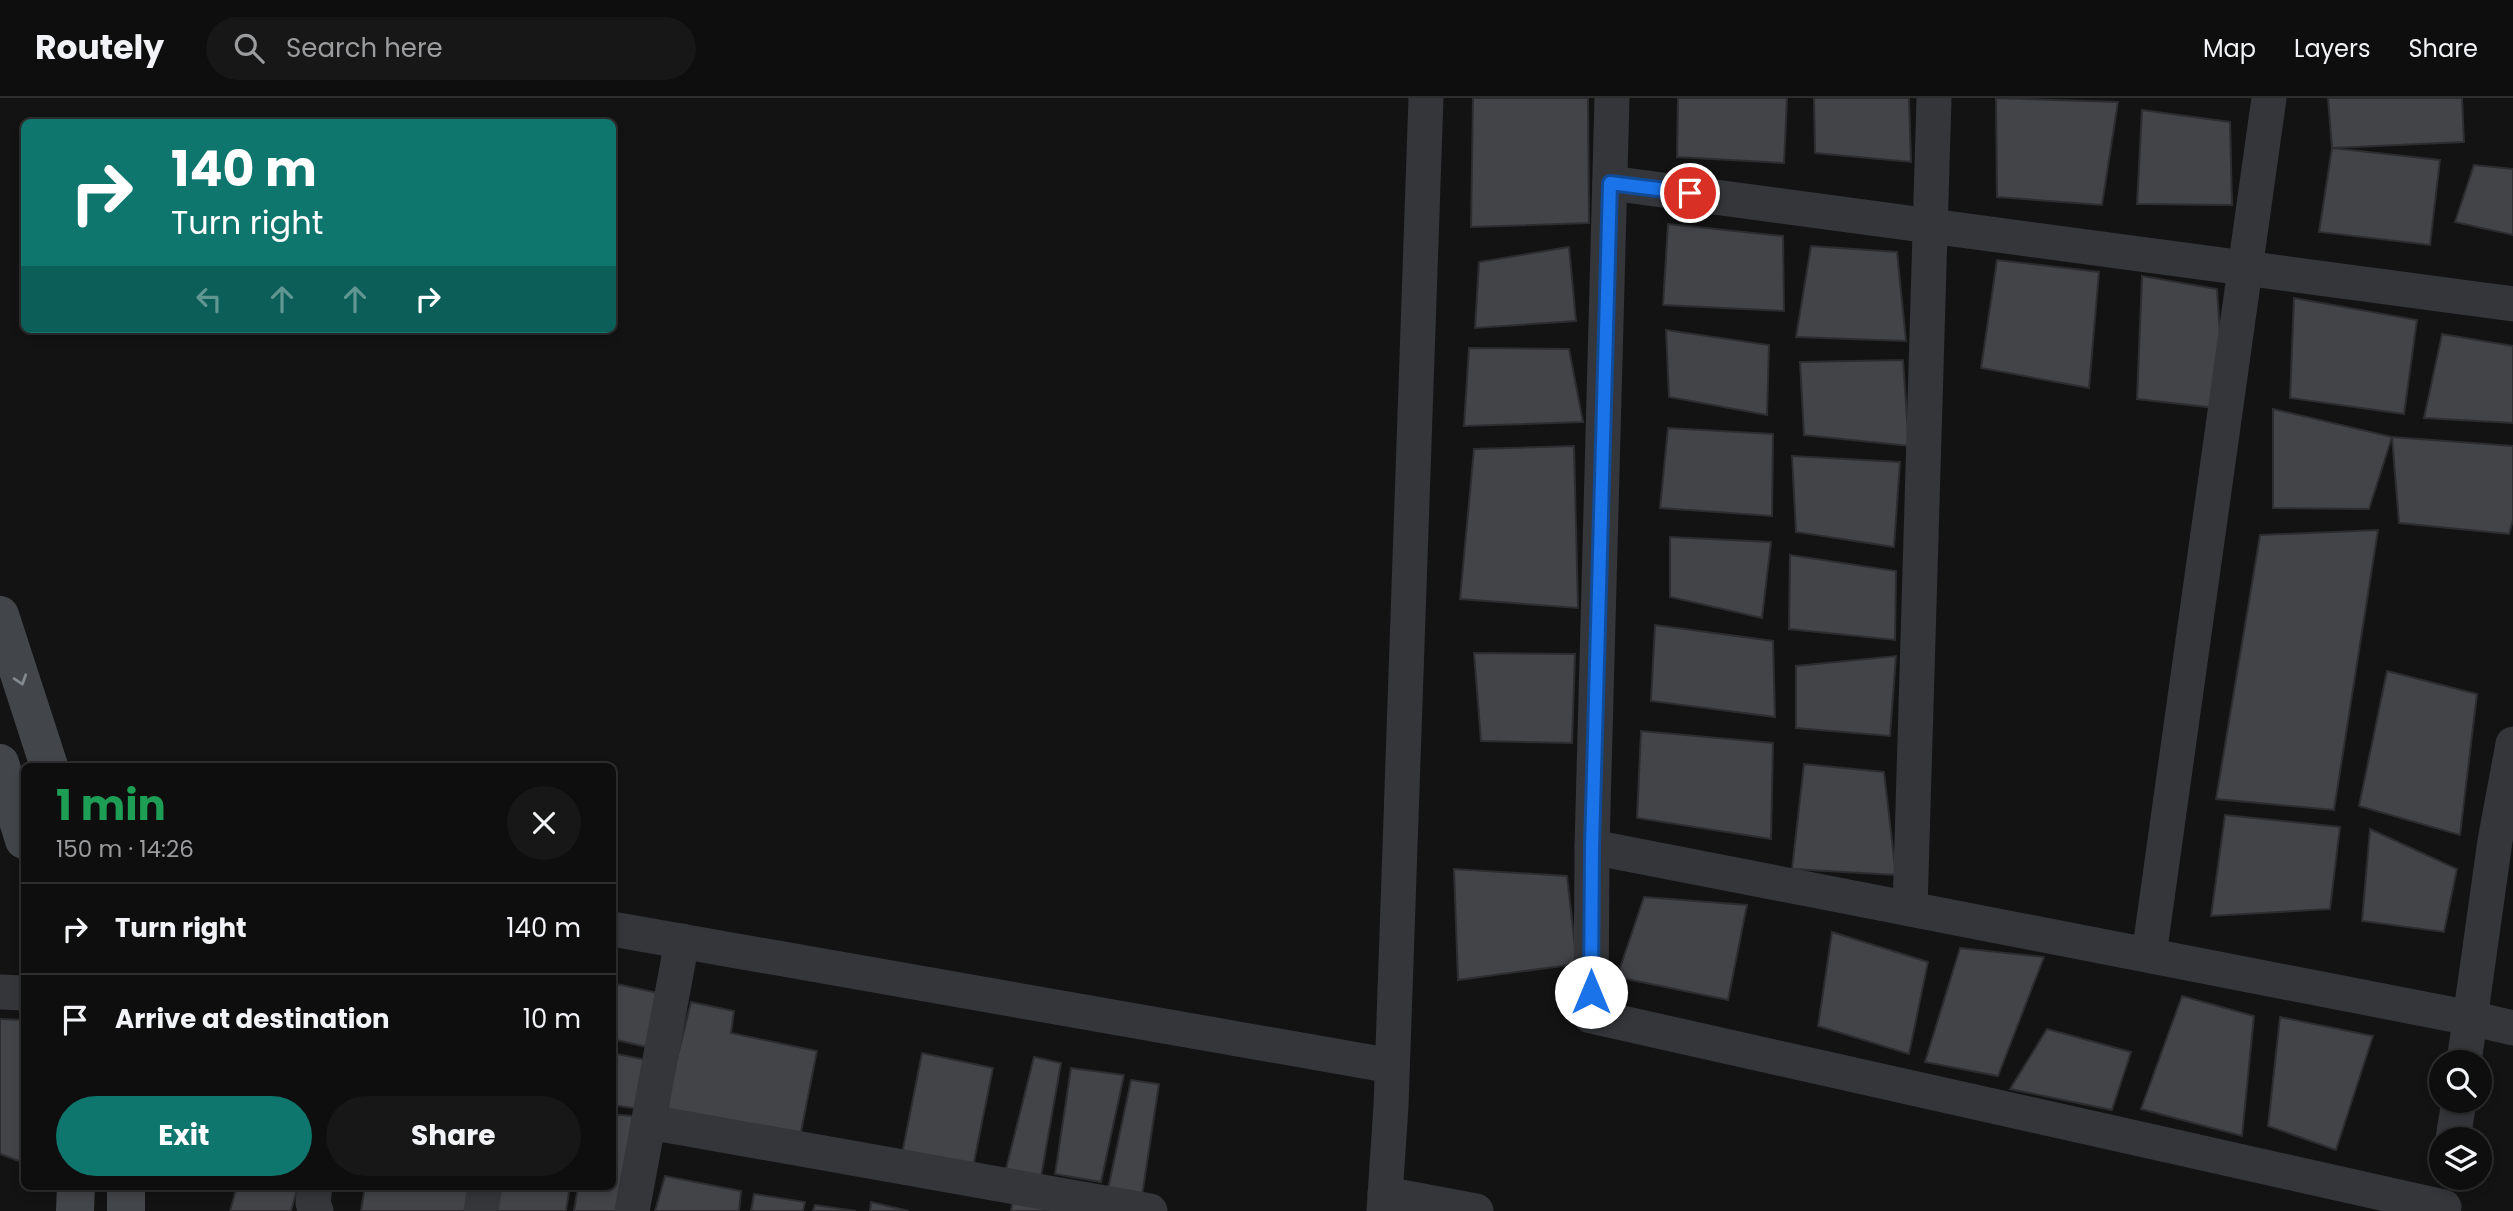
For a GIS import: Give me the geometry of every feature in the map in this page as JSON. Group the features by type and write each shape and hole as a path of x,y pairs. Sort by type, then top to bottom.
{"main road":[{"path":"0,615 48,763"},
{"path":"0,763 13,816"},
{"path":"75,1211 76,1190"},
{"path":"126,1190 126,1211"}],"street":[{"path":"1426,98 1392,1066 1384,1203 1476,1211"},
{"path":"1612,98 1592,847 1591,1016 2445,1199"},
{"path":"1910,909 1934,98"},
{"path":"2149,956 2269,98"},
{"path":"1610,183 2513,304"},
{"path":"2466,1050 2495,841 2513,744"},
{"path":"1592,847 2513,1028"},
{"path":"616,930 1392,1066"},
{"path":"632,1211 682,941"},
{"path":"0,992 21,993"},
{"path":"649,1122 1150,1211"},
{"path":"315,1190 313,1203 316,1211"},
{"path":"481,1211 484,1190"}],"building":[{"path":"1473,98 1588,98 1589,223 1471,227"},
{"path":"1678,98 1787,98 1784,163 1677,157"},
{"path":"1814,98 1909,98 1911,162 1815,153"},
{"path":"1996,98 2118,102 2102,205 1997,197"},
{"path":"2328,98 2462,98 2464,142 2332,148"},
{"path":"2142,110 2230,122 2232,205 2137,204"},
{"path":"2332,148 2440,160 2430,245 2319,232"},
{"path":"2474,165 2513,169 2513,235 2455,222"},
{"path":"1668,224 1783,236 1784,311 1663,305"},
{"path":"1811,246 1897,252 1906,341 1796,337"},
{"path":"1569,247 1576,321 1475,328 1479,262"},
{"path":"1997,260 2099,272 2089,388 1981,368"},
{"path":"2142,276 2217,289 2225,409 2137,399"},
{"path":"2294,298 2417,320 2404,414 2290,398"},
{"path":"1666,330 1769,345 1767,415 1669,397"},
{"path":"2442,334 2513,346 2513,423 2424,418"},
{"path":"1469,348 1569,349 1583,422 1464,426"},
{"path":"1903,360 1909,446 1804,435 1800,362"},
{"path":"2273,409 2392,437 2369,509 2273,508"},
{"path":"1668,428 1773,434 1772,516 1660,508"},
{"path":"2392,437 2513,446 2513,520 2509,534 2399,523"},
{"path":"1574,446 1578,608 1460,599 1474,449"},
{"path":"1792,456 1900,462 1894,547 1796,532"},
{"path":"2378,530 2334,810 2216,799 2260,535"},
{"path":"1670,537 1771,542 1762,618 1670,597"},
{"path":"1790,555 1896,571 1895,640 1789,629"},
{"path":"1655,625 1773,641 1775,717 1651,701"},
{"path":"1474,653 1575,654 1572,743 1481,741"},
{"path":"1896,656 1890,736 1796,728 1796,666"},
{"path":"2387,671 2477,694 2460,835 2359,806"},
{"path":"1641,731 1773,743 1771,839 1637,818"},
{"path":"1804,764 1884,772 1896,875 1792,869"},
{"path":"2225,815 2340,827 2330,909 2211,916"},
{"path":"2370,829 2457,869 2444,932 2362,921"},
{"path":"1454,869 1567,876 1577,964 1458,980"},
{"path":"1644,897 1747,905 1728,1000 1617,977"},
{"path":"1832,932 1928,962 1909,1054 1818,1026"},
{"path":"1960,948 2044,957 1998,1076 1925,1062"},
{"path":"616,984 663,994 651,1048 616,1040"},
{"path":"2182,996 2254,1016 2242,1136 2141,1109"},
{"path":"691,1002 734,1011 731,1033 817,1051 800,1137 664,1111"},
{"path":"2280,1017 2373,1036 2336,1150 2268,1126"},
{"path":"0,1019 21,1020 21,1162 0,1154"},
{"path":"2047,1029 2131,1052 2112,1110 2010,1089"},
{"path":"922,1053 993,1068 973,1167 902,1154"},
{"path":"616,1054 652,1061 639,1109 616,1106"},
{"path":"1034,1057 1061,1063 1041,1177 1005,1173"},
{"path":"1071,1068 1124,1075 1101,1182 1055,1174"},
{"path":"1131,1080 1159,1084 1142,1196 1108,1189"},
{"path":"616,1114 640,1117 623,1211 574,1211 577,1190 616,1190"},
{"path":"665,1176 741,1191 739,1211 655,1211"},
{"path":"236,1190 297,1190 291,1211 230,1211"},
{"path":"364,1190 473,1190 470,1211 361,1211"},
{"path":"498,1190 569,1190 566,1211 495,1211"},
{"path":"754,1194 805,1202 803,1211 751,1211"},
{"path":"1013,1197 1052,1211 1011,1211"},
{"path":"871,1202 909,1211 870,1211"},
{"path":"815,1205 856,1211 813,1211"}],"route":[{"path":"1591,992 1592,847 1610,183 1690,193"}]}
